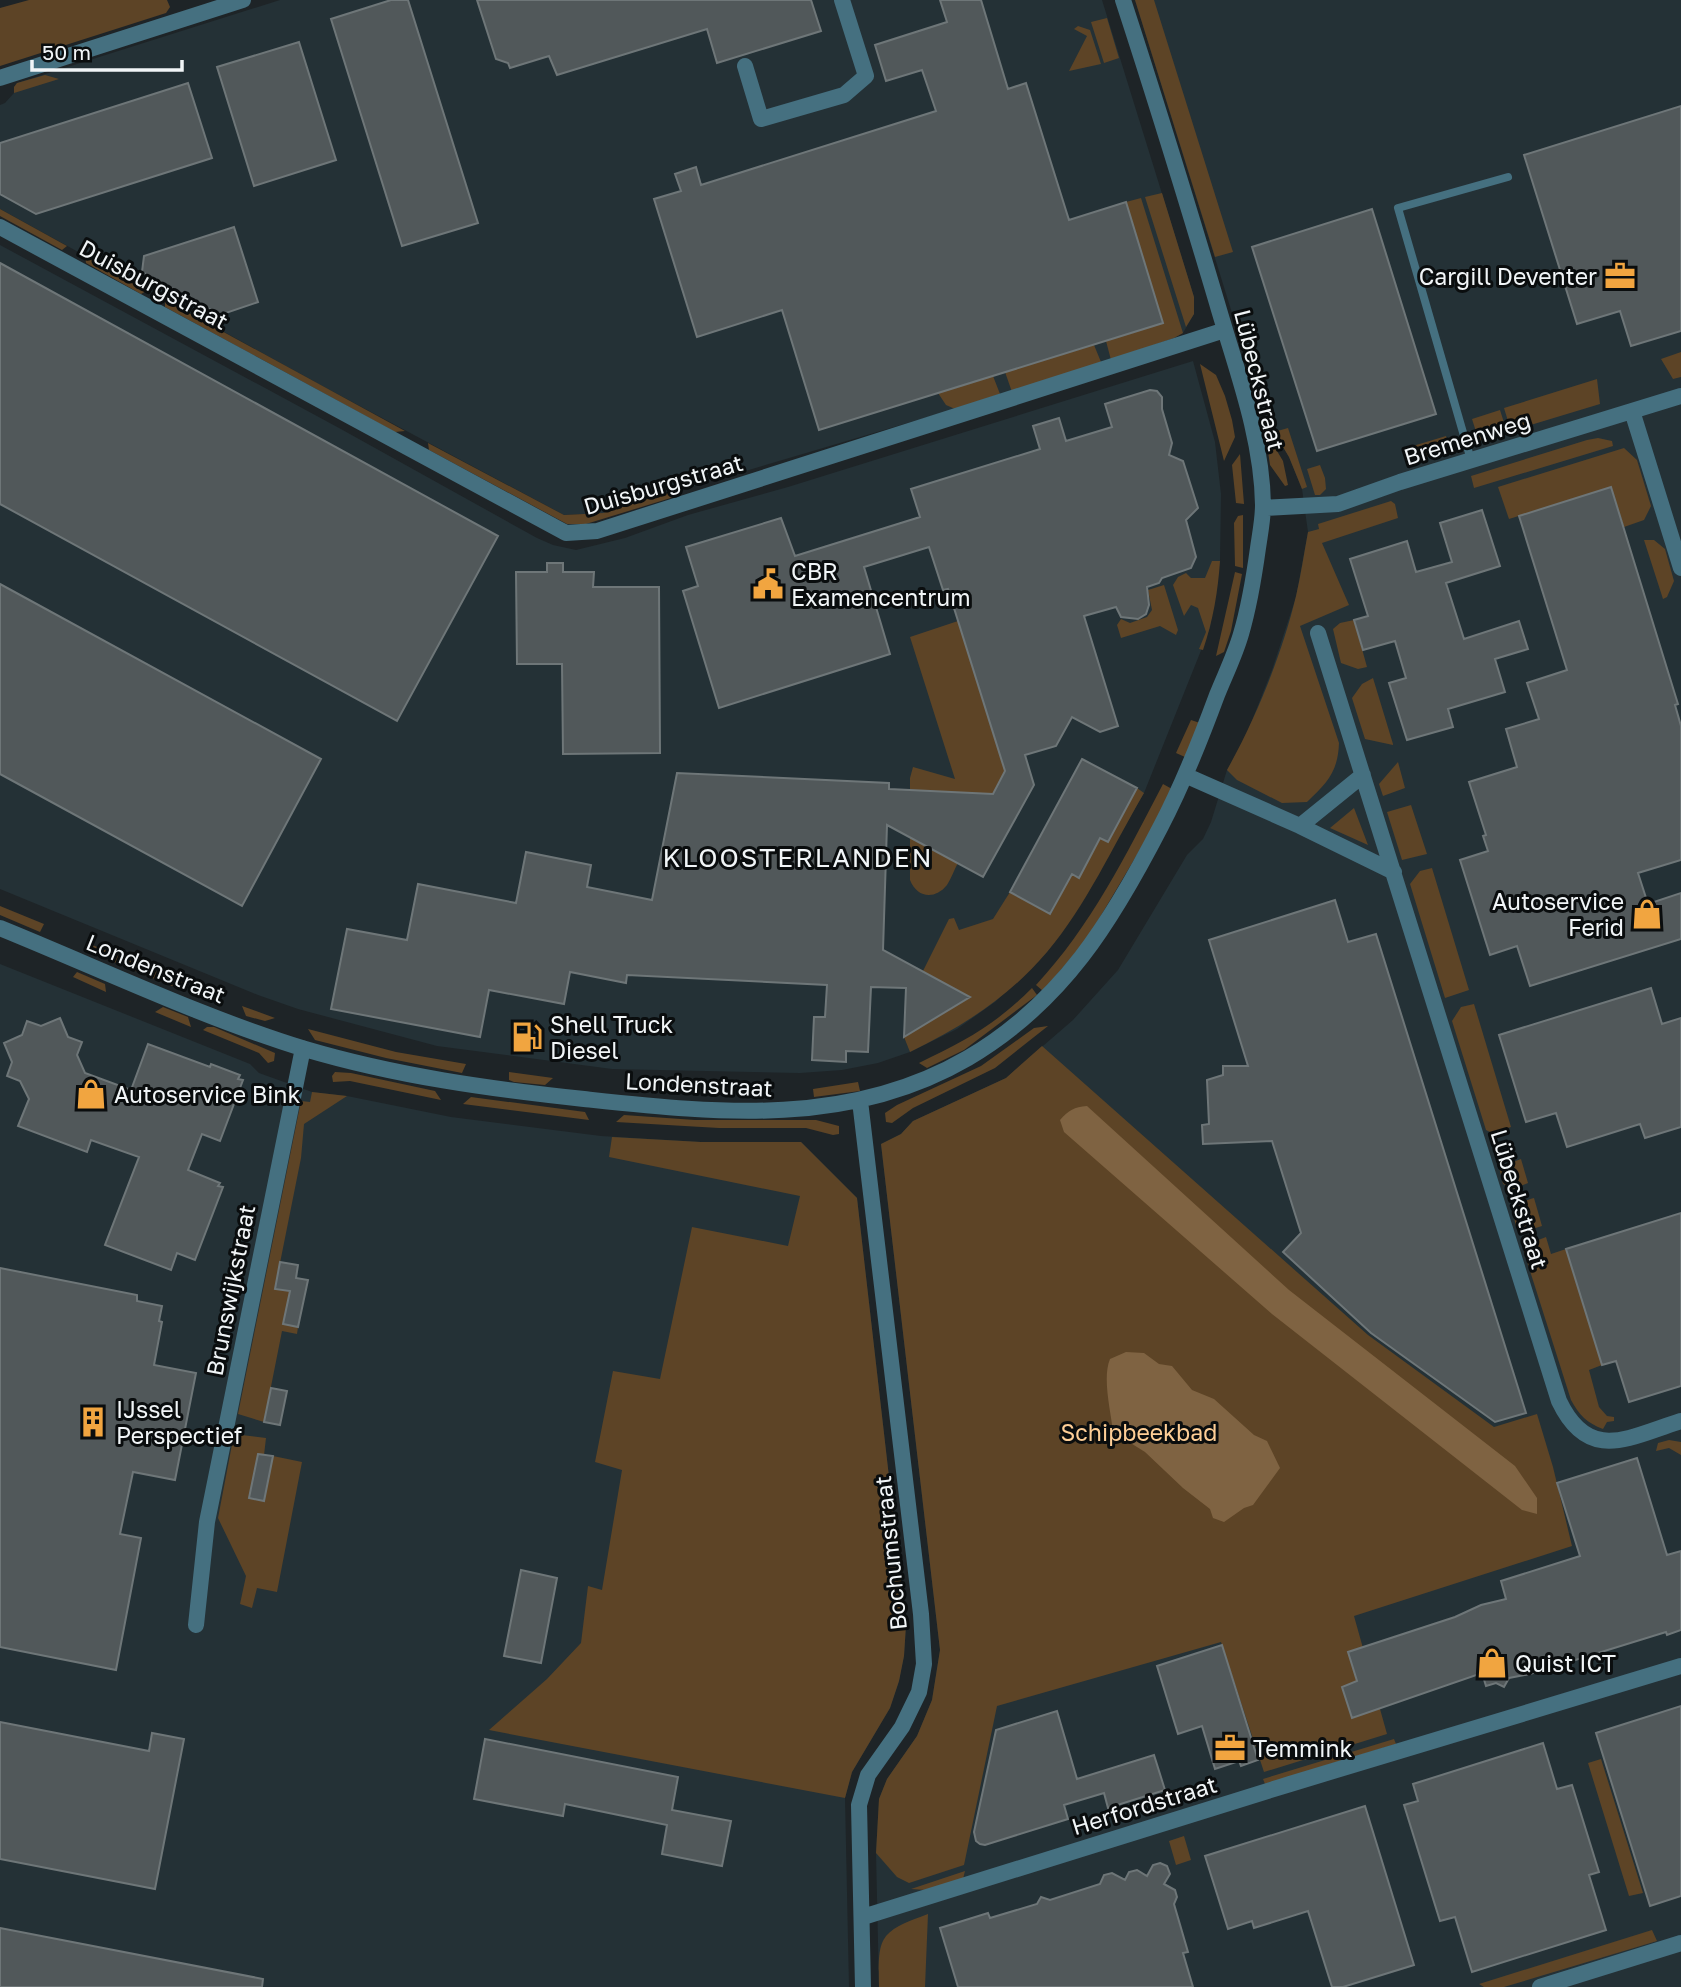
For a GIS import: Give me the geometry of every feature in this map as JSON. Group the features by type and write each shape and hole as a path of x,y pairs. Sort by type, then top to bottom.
{"street":[{"path":"0,78 243,0"},
{"path":"745,66 761,119 844,95 866,76 842,0"},
{"name":"Lübeckstraat","path":"1123,0 1161,116 1256,434 1263,508 1254,573 1241,635 1187,776"},
{"name":"Duisburgstraat","path":"0,227 566,533 597,531 1225,330"},
{"name":"Bremenweg","path":"1263,508 1338,504 1681,396"},
{"path":"1632,411 1681,568"},
{"name":"Lübeckstraat","path":"1318,633 1552,1377 1568,1420 1580,1433 1595,1440 1614,1442 1681,1421"},
{"path":"1300,826 1363,775"},
{"path":"1187,776 1300,826 1394,872"},
{"name":"Londenstraat","path":"0,928 213,1017 303,1048 413,1076 488,1088 639,1105 797,1111 860,1101 909,1087 971,1056 1029,1014 1060,985 1084,956 1139,869 1187,776"},
{"name":"Brunswijkstraat","path":"196,1625 207,1522 303,1048"},
{"name":"Bochumstraat","path":"860,1101 921,1614 924,1664 919,1692 912,1708 869,1775 859,1805 863,1987"},
{"name":"Herfordstraat","path":"863,1917 1681,1665"},
{"path":"1540,1987 1681,1943"}],"lane":[{"path":"1471,460 1398,208 1507,177"}],"shaded area":[{"path":"280,0 1102,0 1194,297 1194,314 1183,333 1174,338 955,409 603,513 564,515 0,209 0,105 14,93 17,83"},
{"path":"1135,0 1681,0 1681,1987 879,1987 876,1853 879,1799 887,1779 917,1736 932,1700 940,1650 881,1144 901,1134 913,1121 1006,1078 1073,1020 1118,970 1187,855 1203,839 1211,822 1227,770 1245,738 1272,670 1296,597 1308,532 1302,489 1289,457 1263,413"},
{"path":"0,245 537,538 576,550 625,538 688,515 788,487 1193,361 1215,442 1221,494 1220,561 1210,628 1144,793 1079,906 1047,952 995,1002 957,1029 910,1052 878,1063 842,1070 800,1073 612,1069 437,1046 298,1009 0,889"},
{"path":"0,964 250,1064 259,1073 312,1092 347,1096 451,1117 601,1136 701,1142 801,1142 857,1198 906,1625 904,1656 890,1708 852,1772 845,1798 849,1987 0,1987"},
{"path":"1087,1106 1289,1290 1515,1466 1537,1498 1537,1514 1522,1510 1272,1314 1064,1132 1060,1120 1072,1110"},
{"path":"1126,1352 1144,1353 1159,1364 1172,1366 1192,1390 1214,1399 1254,1435 1267,1441 1280,1468 1253,1505 1224,1522 1213,1518 1210,1509 1145,1452 1113,1432 1107,1385 1108,1367 1110,1359"}],"green space":[{"path":"29,0 167,0 170,7 166,13 0,66 0,8"},
{"path":"1135,0 1154,0 1233,252 1215,257"},
{"path":"1107,18 1119,58 1104,63 1091,22"},
{"path":"1078,26 1090,30 1101,64 1069,71 1087,36 1074,29"},
{"path":"45,75 59,79 14,93 17,83"},
{"path":"1162,193 1194,297 1194,314 1186,327 1145,197"},
{"path":"1141,198 1183,333 1111,360 1106,341 1163,323 1126,202"},
{"path":"0,209 67,246 62,250 0,216"},
{"path":"85,256 148,290 141,294 86,263"},
{"path":"165,300 405,431 395,432 165,307"},
{"path":"1094,345 1101,362 1012,392 1005,372"},
{"path":"1681,352 1681,377 1673,379 1661,359"},
{"path":"1200,364 1216,375 1232,420 1235,437 1224,461"},
{"path":"993,376 1000,394 955,409 946,405 938,393"},
{"path":"1597,379 1600,404 1511,431 1504,408"},
{"path":"1500,410 1507,432 1479,441 1472,419"},
{"path":"1288,428 1307,487 1302,489 1289,457 1274,432"},
{"path":"1265,431 1283,461 1288,485 1285,486 1270,465"},
{"path":"1446,436 1450,449 1407,463 1403,449"},
{"path":"1598,438 1612,441 1613,446 1474,488 1471,476"},
{"path":"428,443 564,515 603,513 675,490 674,497 586,524 567,524 429,450"},
{"path":"1624,448 1637,460 1651,506 1644,520 1624,527 1611,487 1509,519 1498,487"},
{"path":"1240,454 1244,504 1236,503 1232,465"},
{"path":"1320,465 1326,489 1320,495 1315,495 1307,469"},
{"path":"1391,501 1395,504 1398,518 1322,543 1349,605 1300,626 1339,743 1338,753 1330,776 1307,802 1282,803 1237,780 1227,770 1276,663 1296,596 1308,532 1319,529 1318,524"},
{"path":"1243,515 1243,568 1235,566 1234,523 1238,516"},
{"path":"1644,540 1654,540 1665,549 1674,581 1667,597 1663,599"},
{"path":"1212,561 1220,561 1219,572 1212,617 1203,650 1199,649 1206,632 1198,608 1191,605 1184,616 1173,585 1178,577 1186,573 1191,578 1205,578"},
{"path":"1235,572 1242,574 1231,631 1224,652 1216,656"},
{"path":"1164,585 1178,630 1176,635 1160,626 1121,638 1117,625 1121,619 1130,623 1147,617 1152,610 1148,590"},
{"path":"1354,620 1367,667 1358,669 1341,663 1333,629 1340,623"},
{"path":"958,621 1005,771 993,794 916,791 914,840 958,863 942,890 927,895 917,890 910,880 910,778 913,767 955,779 910,637"},
{"path":"1373,678 1393,745 1365,739 1352,698 1362,684"},
{"path":"1191,720 1200,723 1185,757 1176,753"},
{"path":"1398,762 1405,788 1383,796 1379,784"},
{"path":"1163,784 1172,789 1157,821 1087,939 1043,991 1036,985 1091,914"},
{"path":"1137,788 1144,793 1087,895 1047,952 1017,983 984,1010 910,1052 904,1037 969,997 923,971 949,919 954,918 959,930 993,919 1010,892 1051,914 1072,874 1079,877 1100,838 1108,842"},
{"path":"1411,805 1427,854 1402,860 1387,812"},
{"path":"1354,808 1368,845 1330,828"},
{"path":"1432,868 1469,990 1445,998 1410,884 1420,871"},
{"path":"0,906 44,924 40,932 0,915"},
{"path":"90,944 184,983 172,986 104,958"},
{"path":"77,972 105,984 106,992 73,977"},
{"path":"1032,988 1037,995 964,1050 927,1068 919,1063 979,1031 1005,1013"},
{"path":"1474,1004 1511,1127 1492,1133 1486,1130 1452,1021 1461,1007"},
{"path":"242,1006 275,1018 265,1021 246,1016"},
{"path":"163,1007 188,1017 191,1027 155,1012"},
{"path":"1048,1026 995,1068 913,1108 892,1123 886,1122 885,1113 897,1105 981,1066 1034,1028"},
{"path":"214,1027 275,1053 274,1061 268,1063 259,1053 203,1030"},
{"path":"308,1029 396,1052 466,1064 462,1073 386,1058 315,1040"},
{"name":"Schipbeekbad","path":"1042,1046 1368,1335 1494,1427 1537,1414 1572,1546 1354,1616 1387,1734 1264,1772 1221,1642 997,1706 964,1865 909,1883 897,1877 876,1853 879,1799 887,1779 917,1736 932,1700 940,1650 881,1144 901,1134 913,1121 1006,1078"},
{"path":"335,1072 435,1091 441,1100 350,1081 333,1082 332,1076"},
{"path":"509,1072 553,1078 545,1085 514,1082 509,1080"},
{"path":"858,1082 860,1091 814,1097 813,1089"},
{"path":"312,1092 347,1096 304,1124 301,1158 275,1288 290,1291 283,1324 298,1327 297,1334 282,1331 264,1422 238,1414 301,1101 310,1102"},
{"path":"471,1097 585,1112 589,1120 463,1104"},
{"path":"624,1115 695,1120 816,1120 839,1126 839,1134 806,1128 719,1128 616,1122"},
{"path":"612,1137 701,1142 801,1142 857,1198 906,1625 904,1656 890,1708 852,1772 845,1798 489,1730 547,1679 581,1643 588,1586 602,1590 622,1470 595,1462 613,1371 660,1379 692,1227 788,1246 800,1196 609,1157"},
{"path":"1521,1159 1528,1183 1514,1189 1503,1184 1499,1167"},
{"path":"1534,1198 1542,1226 1529,1230 1516,1227 1516,1206"},
{"path":"1546,1237 1551,1254 1566,1249 1602,1365 1589,1370 1599,1407 1607,1416 1614,1417 1614,1421 1607,1422 1603,1429 1584,1418 1571,1400 1524,1252 1528,1244"},
{"path":"234,1434 266,1438 264,1455 258,1454 249,1498 264,1501 273,1456 302,1462 277,1592 257,1588 252,1608 240,1604 246,1576 218,1518"},
{"path":"1669,1440 1681,1442 1681,1455 1669,1448 1656,1451 1658,1443"},
{"path":"1394,1739 1396,1744 1265,1784 1263,1779"},
{"path":"1601,1759 1643,1893 1629,1896 1588,1763"},
{"path":"1184,1836 1191,1860 1176,1865 1169,1841"},
{"path":"965,1871 963,1879 926,1890 911,1889"},
{"path":"928,1914 925,1987 879,1987 879,1957 885,1938 900,1926"},
{"path":"1652,1930 1657,1941 1504,1987 1484,1987 1479,1984"}],"building":[{"path":"391,0 408,0 478,223 402,246 331,19"},
{"path":"477,0 811,0 821,31 717,63 707,29 557,75 549,56 510,68 508,63 496,59"},
{"path":"940,0 981,0 1008,89 1026,83 1069,220 1126,202 1163,323 819,430 782,310 697,337 654,199 681,191 675,174 696,167 701,185 936,111 922,70 886,81 875,45 947,22"},
{"path":"299,42 336,160 254,186 217,67"},
{"path":"188,83 212,158 36,214 0,194 0,143"},
{"path":"1681,106 1681,331 1631,346 1620,311 1577,324 1524,155"},
{"path":"1372,209 1436,414 1317,451 1252,247"},
{"path":"234,227 258,302 220,315 142,272 144,256"},
{"path":"0,263 498,536 397,721 0,504"},
{"path":"1150,390 1157,391 1162,397 1162,409 1172,443 1169,455 1183,461 1198,508 1186,520 1196,557 1191,568 1162,578 1159,583 1147,587 1149,605 1146,614 1138,619 1121,617 1116,607 1084,616 1118,726 1100,732 1072,717 1056,746 1025,755 1034,785 983,877 887,825 883,950 970,997 904,1037 906,988 871,987 868,1052 846,1051 846,1062 812,1060 814,1017 825,1017 827,985 627,975 626,983 570,972 564,1004 489,990 480,1037 331,1009 347,929 407,940 418,884 516,903 526,852 591,865 587,887 652,900 677,773 889,783 889,789 993,794 1005,771 948,589 943,590 929,547 864,567 890,654 719,708 683,591 698,586 686,547 781,518 795,556 920,517 911,489 1040,449 1033,426 1059,418 1066,441 1112,427 1105,404"},
{"path":"1611,487 1678,704 1675,705 1681,726 1681,860 1638,873 1648,904 1681,893 1681,939 1530,986 1517,946 1490,955 1460,860 1488,851 1483,836 1486,835 1469,782 1517,767 1506,729 1539,719 1527,683 1567,670 1519,516"},
{"path":"1482,510 1500,566 1446,583 1464,639 1519,621 1528,649 1495,659 1505,692 1448,709 1453,727 1407,740 1389,683 1406,678 1395,641 1363,650 1354,620 1368,616 1350,559 1407,541 1416,572 1452,562 1440,523"},
{"path":"547,563 563,563 563,572 594,572 593,587 659,587 660,753 563,754 562,664 517,664 516,572 547,572"},
{"path":"0,584 321,759 242,906 0,774"},
{"path":"1082,759 1137,788 1108,842 1100,838 1079,878 1072,874 1050,914 1010,892"},
{"path":"1335,900 1348,942 1376,934 1526,1413 1495,1422 1371,1333 1283,1252 1301,1233 1272,1141 1203,1144 1202,1125 1209,1124 1207,1080 1223,1075 1223,1066 1248,1066 1209,940"},
{"path":"1651,988 1662,1024 1681,1018 1681,1127 1645,1138 1640,1124 1567,1147 1556,1113 1526,1122 1499,1035"},
{"path":"60,1018 68,1037 82,1042 77,1055 85,1073 131,1090 148,1044 210,1067 211,1064 240,1075 238,1079 243,1080 220,1141 202,1134 188,1170 220,1183 218,1186 223,1187 195,1260 177,1253 171,1270 105,1245 139,1157 91,1140 87,1152 18,1126 29,1099 20,1081 7,1076 12,1062 4,1043 22,1035 27,1021 41,1026"},
{"path":"1681,1213 1681,1386 1629,1402 1616,1361 1602,1365 1566,1249"},
{"path":"280,1262 298,1265 296,1278 308,1280 298,1327 283,1324 290,1291 275,1289"},
{"name":"IJssel Perspectief","path":"0,1268 137,1295 137,1301 162,1306 159,1321 162,1322 154,1365 196,1373 175,1480 133,1472 120,1534 141,1538 116,1670 0,1647"},
{"path":"271,1388 287,1391 280,1425 264,1422"},
{"path":"258,1454 273,1456 264,1501 249,1498"},
{"path":"1637,1458 1667,1555 1681,1551 1681,1630 1667,1635 1666,1632 1509,1678 1504,1687 1496,1683 1486,1686 1482,1673 1352,1718 1342,1687 1357,1681 1348,1652 1455,1617 1481,1605 1506,1599 1501,1581 1580,1556 1557,1483"},
{"path":"521,1570 557,1578 541,1663 504,1656"},
{"path":"1222,1645 1258,1760 1241,1766 1239,1761 1215,1769 1202,1726 1178,1734 1157,1666"},
{"path":"1681,1706 1681,1896 1650,1906 1596,1733"},
{"path":"1057,1711 1077,1779 1154,1755 1165,1790 1108,1808 1104,1793 1064,1805 1068,1819 985,1845 980,1844 976,1841 974,1832 996,1730"},
{"path":"0,1722 149,1751 152,1733 184,1739 155,1889 0,1859"},
{"path":"485,1739 678,1777 672,1810 731,1821 722,1866 662,1854 667,1825 565,1804 563,1816 474,1799"},
{"path":"1543,1743 1557,1789 1572,1785 1599,1872 1589,1875 1606,1930 1472,1972 1455,1917 1440,1921 1404,1805 1418,1801 1413,1784"},
{"path":"1365,1806 1414,1965 1343,1987 1332,1987 1308,1911 1254,1928 1252,1921 1228,1929 1205,1856"},
{"path":"1160,1863 1167,1866 1170,1874 1164,1884 1175,1890 1177,1897 1174,1904 1188,1952 1183,1953 1193,1987 958,1987 940,1928 988,1913 990,1918 1037,1904 1041,1897 1050,1900 1100,1884 1104,1875 1112,1873 1125,1880 1129,1872 1137,1870 1147,1876 1153,1865"},
{"path":"0,1928 263,1979 262,1987 0,1987"}],"place":[{"name":"Cargill Deventer","path":"1620,276"},
{"name":"CBR Examencentrum","path":"768,584"},
{"name":"Autoservice Ferid","path":"1647,914"},
{"name":"Shell Truck Diesel","path":"527,1037"},
{"name":"Autoservice Bink","path":"91,1094"},
{"name":"IJssel Perspectief","path":"93,1422"},
{"name":"Quist ICT","path":"1492,1663"},
{"name":"Temmink","path":"1230,1748"}],"district":[{"name":"KLOOSTERLANDEN","path":"798,857"}]}
